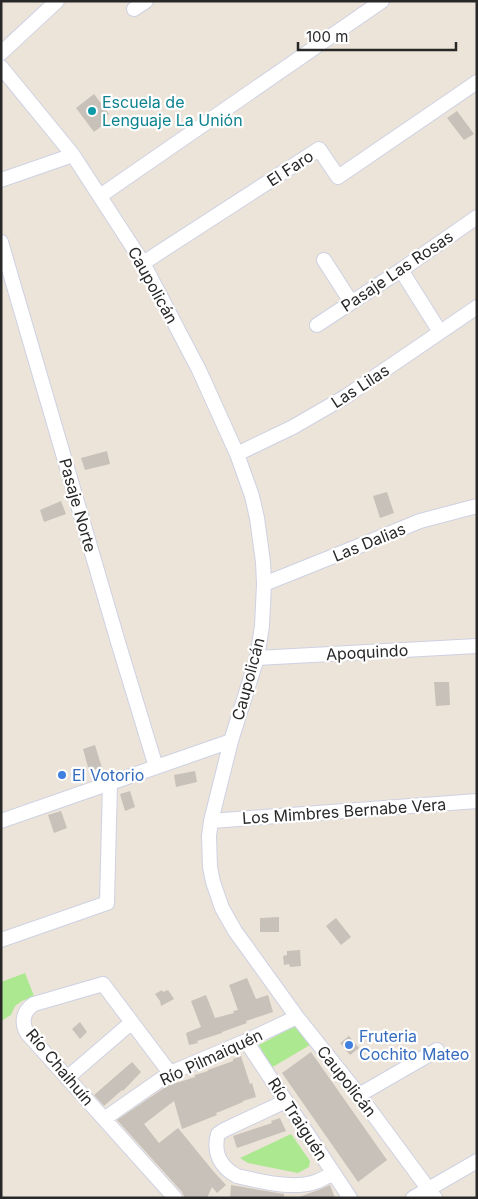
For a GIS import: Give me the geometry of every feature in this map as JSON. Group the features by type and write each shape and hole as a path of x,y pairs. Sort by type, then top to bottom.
{"street":[{"path":"1,53 57,1"},
{"path":"100,196 382,1"},
{"name":"Caupolicán","path":"1,67 73,155 143,263 199,370 237,454 257,518 261,540 264,584 262,626 256,658 231,740 211,821 209,836 210,867 217,896 235,931 297,1017 359,1095 432,1193"},
{"name":"El Faro","path":"143,263 319,149 338,177 477,82"},
{"path":"1,180 73,155"},
{"name":"Pasaje Las Rosas","path":"317,325 477,217"},
{"name":"Pasaje Norte","path":"1,242 156,767"},
{"path":"324,260 351,302"},
{"path":"400,270 440,332"},
{"name":"Las Lilas","path":"237,454 320,412 362,386 477,307"},
{"name":"Las Dalias","path":"264,584 420,520 477,506"},
{"name":"Apoquindo","path":"256,658 477,646"},
{"path":"1,821 231,740"},
{"path":"1,940 107,902 110,783"},
{"name":"Los Mimbres Bernabe Vera","path":"211,821 477,801"},
{"name":"Río Chaihuín","path":"170,1073 104,984 39,1002 30,1007 24,1015 25,1029 174,1198"},
{"name":"Río Pilmaiquén","path":"104,1119 170,1073 297,1017"},
{"path":"67,1078 132,1022"},
{"name":"Río Traiguén","path":"246,1041 350,1198"},
{"path":"359,1095 437,1050"},
{"path":"286,1101 218,1134 216,1149 221,1162 231,1173 237,1176 283,1184 301,1185 313,1183 333,1173"},
{"path":"413,1198 432,1193 477,1160"}],"green space":[{"path":"25,973 34,996 15,1006 11,1015 1,1021 1,982"},
{"path":"297,1025 310,1045 271,1068 259,1045"},
{"path":"291,1134 310,1161 309,1167 298,1173 248,1163 240,1158"}],"building":[{"name":"Escuela de Lenguaje La Unión","path":"94,94 109,114 104,118 107,122 94,132 76,108"},
{"path":"457,111 474,134 464,140 447,118"},
{"path":"107,451 110,464 85,470 81,458"},
{"path":"387,492 394,513 380,518 373,496"},
{"path":"61,501 66,514 44,522 40,510"},
{"path":"434,682 449,682 450,705 436,706"},
{"path":"95,745 102,768 89,771 83,749"},
{"path":"195,771 197,782 176,787 174,775"},
{"path":"130,791 135,807 125,811 120,794"},
{"path":"61,811 67,828 54,833 48,815"},
{"path":"279,917 279,932 260,932 260,918"},
{"path":"336,918 351,937 341,945 326,926"},
{"path":"300,950 301,966 290,967 289,964 284,965 283,956 287,955 287,951"},
{"path":"247,978 256,999 268,995 273,1012 189,1045 186,1033 201,1027 191,1001 206,995 215,1018 234,1013 233,1011 238,1010 229,985"},
{"path":"162,990 163,992 168,990 174,999 161,1006 155,994"},
{"path":"80,1022 87,1032 80,1039 72,1029"},
{"name":"Fruteria Cochito Mateo","path":"349,1036 359,1048 350,1055 340,1043"},
{"path":"311,1052 387,1160 358,1182 282,1073"},
{"path":"241,1056 256,1097 182,1129 174,1101 144,1124 159,1143 178,1128 226,1185 217,1193 212,1187 207,1198 185,1198 182,1192 117,1120 167,1086 195,1077 195,1075 233,1061 233,1059"},
{"path":"132,1062 141,1072 123,1091 104,1106 94,1095"},
{"path":"280,1118 286,1131 237,1148 233,1136 272,1123 271,1121"},
{"path":"231,1185 284,1194 284,1198 230,1198"},
{"path":"330,1185 335,1198 299,1198 299,1197"}],"place":[{"name":"Escuela de Lenguaje La Unión","path":"92,111"},
{"name":"El Votorio","path":"62,775"},
{"name":"Fruteria Cochito Mateo","path":"349,1045"}]}
